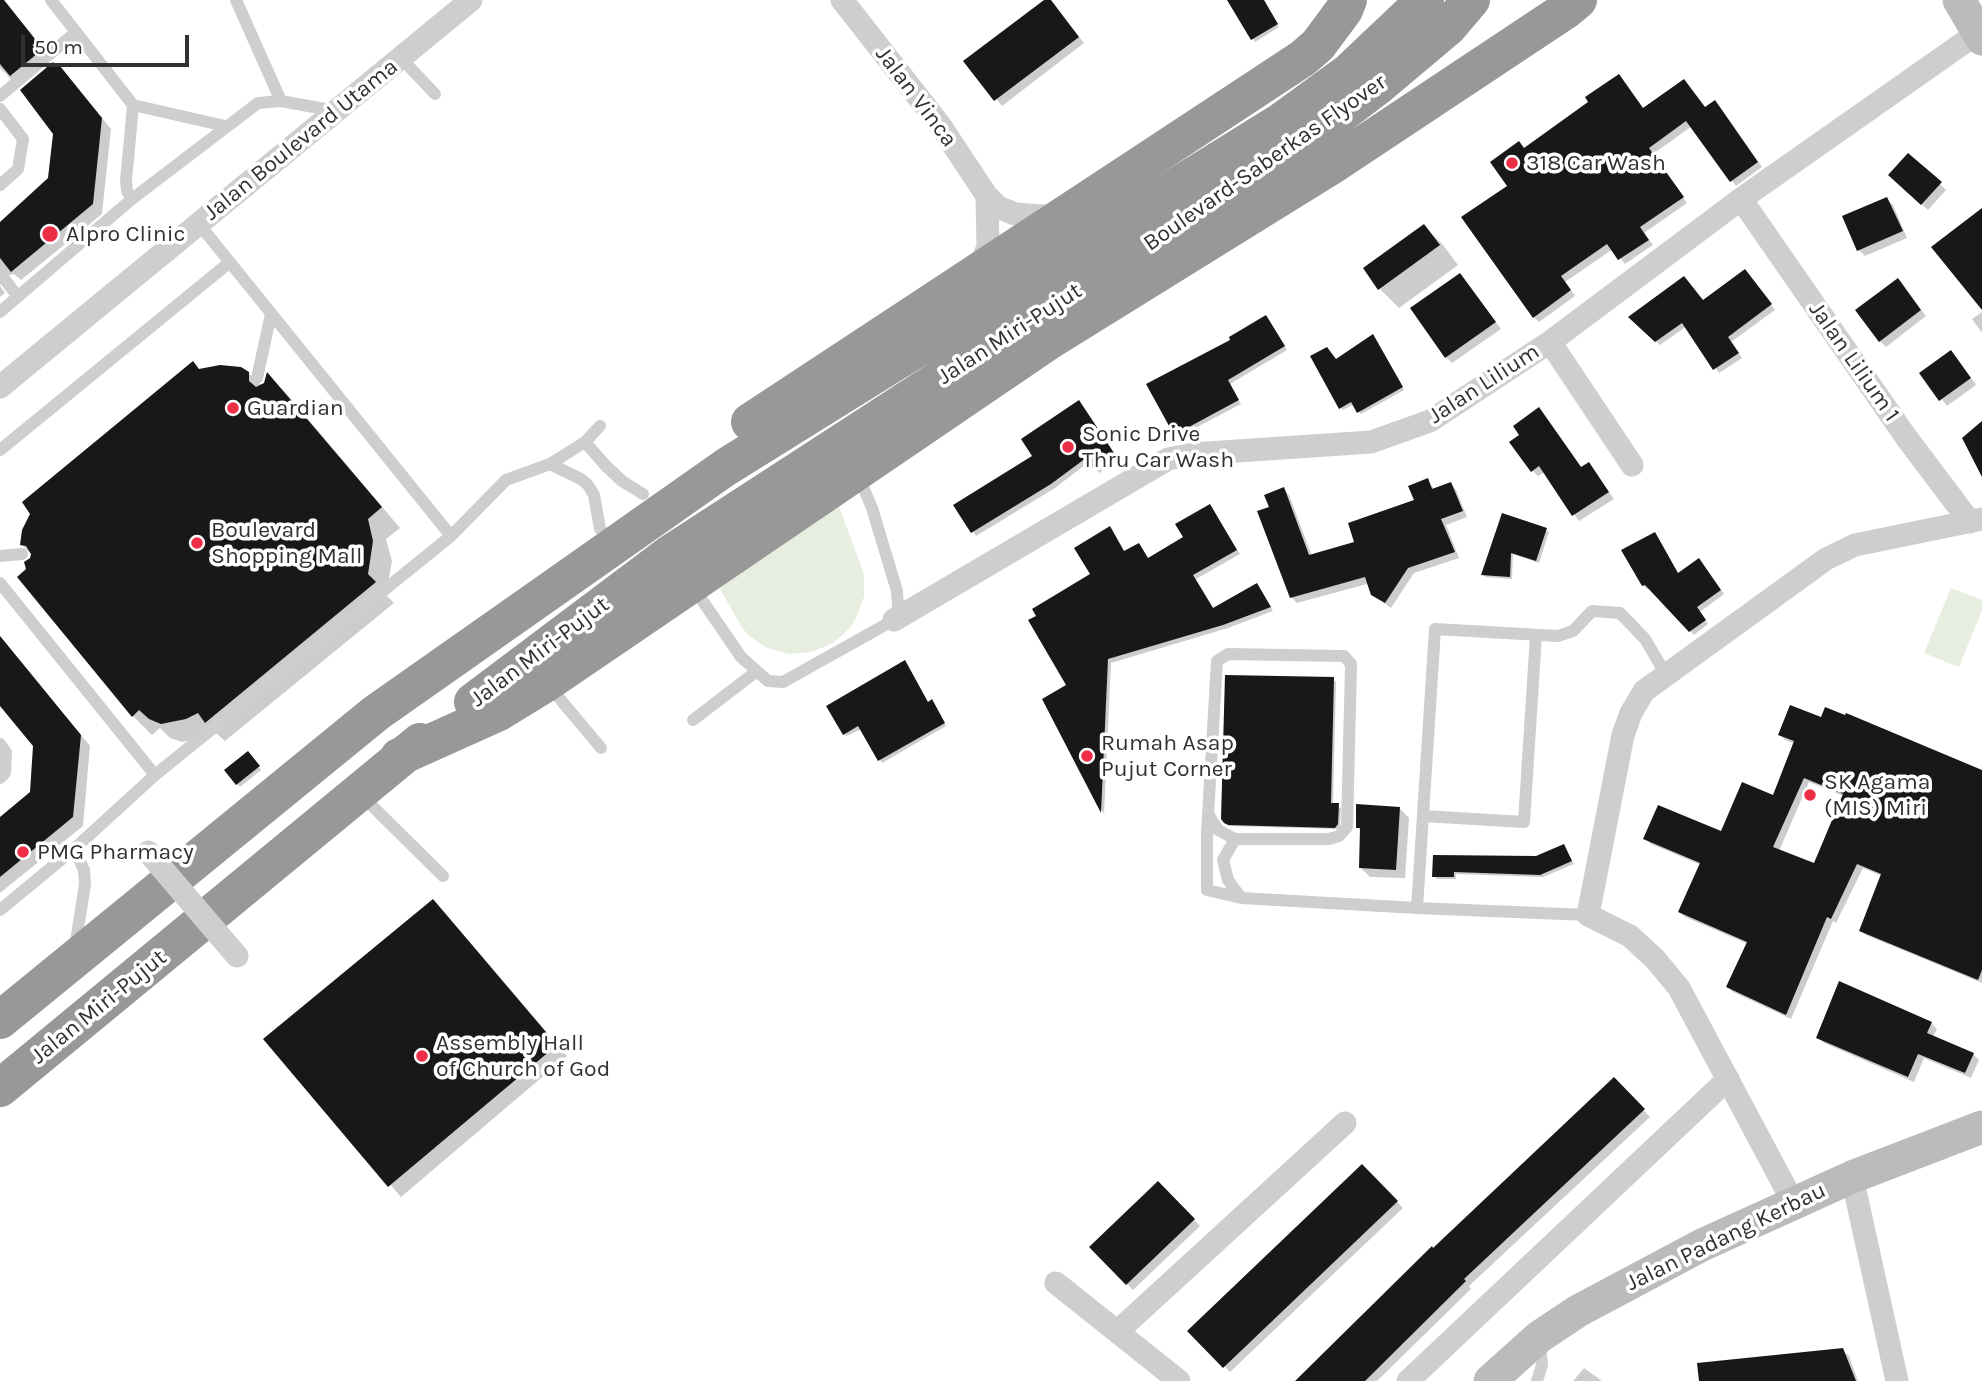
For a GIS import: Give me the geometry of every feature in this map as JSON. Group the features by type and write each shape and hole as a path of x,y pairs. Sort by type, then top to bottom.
{"highway":[{"path":"376,713 471,623 600,529 643,494 977,273 1089,241 1318,45 1344,10 1348,0"},
{"name":"Boulevard-Saberkas Flyover","path":"1089,241 1289,116 1349,72 1425,0"},
{"name":"Boulevard-Saberkas Flyover","path":"1089,241 1239,187 1379,85 1448,27 1471,0"},
{"path":"399,757 497,713 546,683 1050,340 1244,221 1390,127 1578,0"},
{"path":"1318,45 1358,49 1373,66 1387,93 1390,127"},
{"name":"Jalan Miri-Pujut","path":"0,1020 376,713 726,467 1089,241"},
{"name":"Jalan Miri-Pujut","path":"0,1088 399,757 1089,241"}],"street":[{"name":"Jalan Boulevard Utama","path":"0,387 471,0"},
{"name":"Jalan Vinca","path":"842,0 940,125 988,196"},
{"path":"1959,0 1980,35"},
{"name":"Jalan Lilium","path":"894,620 1168,459 1193,454 1371,442 1430,421 1550,342 1741,199 1980,35"},
{"path":"988,196 998,207 1015,214 1040,218 1089,241"},
{"path":"977,273 988,247 988,196"},
{"name":"Jalan Lilium 1","path":"1741,199 1906,437 1976,520"},
{"path":"1550,342 1632,465"},
{"path":"1793,1202 1679,988 1656,959 1630,936 1588,915 1623,735 1631,713 1644,691 1665,673 1826,559 1855,545 1976,520"},
{"path":"148,852 237,956"},
{"path":"1408,1381 1728,1079"},
{"path":"1118,1331 1345,1122"},
{"name":"Jalan Padang Kerbau","path":"1490,1381 1539,1337 1578,1311 1636,1280 1793,1202 1982,1127"},
{"path":"1852,1177 1897,1381"},
{"path":"1056,1283 1179,1381"}],"lane":[{"path":"51,0 133,105 225,127"},
{"path":"236,0 281,102"},
{"path":"0,96 76,32"},
{"path":"401,58 435,94"},
{"path":"0,312 132,199 258,103 281,102 336,111"},
{"path":"132,199 127,191 126,181 133,105"},
{"path":"0,109 23,139 18,169 0,185"},
{"path":"199,224 451,536"},
{"path":"0,450 230,262"},
{"path":"0,273 18,297"},
{"path":"257,377 271,314"},
{"path":"0,910 74,849 155,775 451,536 506,481 550,464 585,442 600,426"},
{"path":"585,442 622,481 643,494"},
{"path":"550,464 588,485 594,495 600,529"},
{"path":"690,583 741,657 768,681 783,682 894,620 898,608 897,591 872,509 856,471"},
{"path":"0,556 22,554"},
{"path":"0,583 155,775"},
{"path":"1417,908 1435,629 1558,636 1573,631 1592,611 1620,613 1645,639 1665,673"},
{"path":"1423,816 1524,822 1536,635"},
{"path":"1208,814 1218,830 1235,839 1329,839 1339,836 1347,827 1351,664 1343,656 1228,654 1217,662 1208,814 1206,890 1241,898 1588,915"},
{"path":"693,720 757,671"},
{"path":"546,683 601,748"},
{"path":"0,744 6,752 5,773 0,778"},
{"path":"358,793 443,876"},
{"path":"1235,839 1223,859 1228,880 1241,898"},
{"path":"74,849 84,870 85,884 74,958"},
{"path":"1537,1381 1542,1365 1539,1337"}],"green space":[{"path":"837,501 864,574 864,597 856,618 850,628 833,643 812,652 789,654 767,648 748,635 719,587"},
{"path":"1951,588 1982,600 1982,610 1959,667 1924,653"}],"building":[{"path":"0,0 4,0 43,49 10,76 0,64"},
{"path":"1044,0 1051,0 1079,37 994,101 963,61"},
{"path":"1227,0 1264,0 1278,24 1251,40"},
{"path":"53,62 57,67 60,66 102,118 93,204 11,272 0,258 0,222 48,178 53,134 20,90"},
{"path":"1619,74 1643,108 1684,79 1705,107 1715,100 1758,162 1730,182 1686,121 1649,148 1684,197 1640,227 1649,240 1618,260 1607,244 1561,276 1571,290 1533,318 1461,217 1507,186 1490,162 1519,141 1524,148 1588,102 1585,97"},
{"path":"1908,153 1942,182 1921,205 1888,175"},
{"path":"1887,197 1903,231 1857,251 1842,216"},
{"path":"1982,208 1982,310 1931,247"},
{"path":"1424,224 1440,245 1378,290 1363,268"},
{"path":"1745,269 1772,304 1728,337 1739,353 1713,370 1682,323 1655,342 1628,317 1684,276 1703,300"},
{"path":"1460,273 1496,322 1445,358 1410,308"},
{"path":"1898,278 1921,310 1879,342 1855,310"},
{"path":"1266,315 1285,346 1228,380 1239,400 1174,435 1146,384 1230,340 1229,337"},
{"path":"1373,334 1403,387 1357,413 1351,402 1339,409 1310,356 1327,347 1336,359"},
{"path":"1951,350 1971,378 1939,401 1919,373"},
{"name":"Boulevard Shopping Mall","path":"193,361 199,369 220,365 241,367 249,372 249,381 256,387 264,383 267,372 382,507 368,519 373,541 368,574 376,582 205,723 198,713 186,719 161,724 149,719 139,710 132,717 17,577 26,569 24,562 31,554 26,546 20,545 22,530 30,514 22,502"},
{"path":"1079,400 1116,456 1094,470 1086,458 1051,484 971,533 953,505 1032,456 1021,439"},
{"path":"1539,407 1581,467 1589,462 1609,492 1572,516 1539,466 1531,472 1509,442 1519,435 1513,426"},
{"path":"1982,421 1982,477 1962,438"},
{"path":"1428,478 1432,489 1451,482 1463,511 1441,519 1455,552 1408,568 1385,603 1371,595 1365,577 1290,598 1257,511 1269,507 1264,495 1284,487 1309,555 1354,542 1348,523 1414,500 1408,486"},
{"path":"1210,504 1237,550 1193,575 1213,608 1257,583 1271,607 1223,625 1108,659 1101,813 1042,699 1066,685 1028,620 1036,616 1032,609 1090,574 1074,548 1110,526 1124,551 1139,543 1148,558 1183,537 1175,524"},
{"path":"1502,513 1547,528 1536,561 1511,553 1510,577 1481,575"},
{"path":"1655,532 1678,573 1699,558 1721,590 1697,607 1706,620 1689,632 1645,585 1642,586 1621,550"},
{"path":"0,636 81,735 73,817 0,877 0,817 30,792 33,746 0,706"},
{"path":"905,660 928,702 932,699 945,723 878,761 858,726 843,735 826,706"},
{"path":"1225,675 1334,677 1331,803 1339,803 1338,824 1335,828 1228,825 1221,819"},
{"path":"1790,705 1821,717 1825,707 1845,715 1846,713 1982,770 1982,970 1978,980 1859,931 1881,874 1857,864 1831,919 1827,917 1786,1015 1726,987 1747,942 1678,912 1700,863 1643,839 1658,805 1721,831 1742,782 1773,795 1794,741 1778,735","holes":["1804,778 1843,794 1814,863 1773,847"]},
{"path":"248,751 260,766 236,785 224,770"},
{"path":"1356,804 1400,807 1396,870 1359,868 1360,828 1356,828"},
{"path":"1564,844 1572,861 1540,875 1454,872 1454,877 1432,877 1433,855 1536,856"},
{"name":"Assembly Hall of Church of God","path":"433,899 557,1045 388,1187 263,1039"},
{"path":"1839,981 1932,1022 1927,1033 1974,1053 1965,1073 1918,1054 1908,1077 1816,1038"},
{"path":"1614,1077 1645,1109 1464,1279 1466,1281 1365,1381 1295,1381 1432,1246 1433,1248"},
{"path":"1362,1164 1398,1201 1223,1368 1187,1331"},
{"path":"1158,1181 1195,1219 1126,1285 1089,1247"},
{"path":"1843,1348 1856,1381 1699,1381 1697,1363"}],"place":[{"name":"318 Car Wash","path":"1512,163"},
{"name":"Alpro Clinic","path":"50,234"},
{"name":"Guardian","path":"233,408"},
{"name":"Sonic Drive Thru Car Wash","path":"1068,447"},
{"name":"Boulevard Shopping Mall","path":"197,543"},
{"name":"Rumah Asap Pujut Corner","path":"1087,756"},
{"name":"SK Agama (MIS) Miri","path":"1810,795"},
{"name":"PMG Pharmacy","path":"23,852"},
{"name":"Assembly Hall of Church of God","path":"422,1056"}]}
